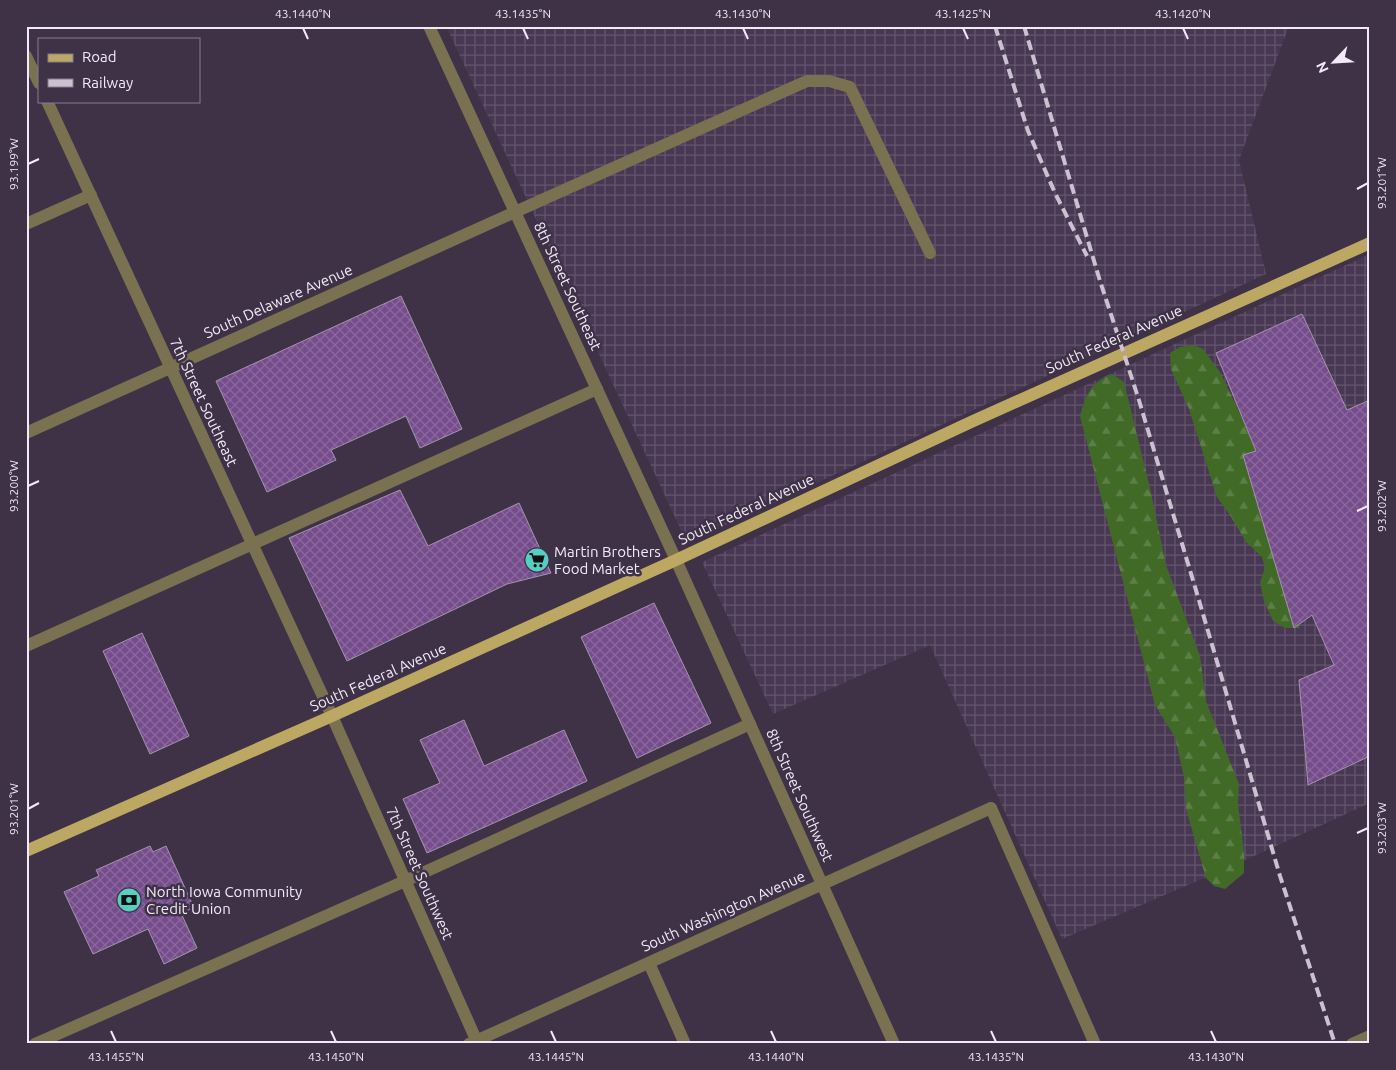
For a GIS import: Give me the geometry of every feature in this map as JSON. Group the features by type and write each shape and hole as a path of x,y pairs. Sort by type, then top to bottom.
{"main road":[{"name":"South Federal Avenue","path":"26,852 332,716 676,560 971,422 1370,243"}],"street":[{"name":"8th Street Southeast","path":"429,26 676,560"},
{"path":"26,56 38,81"},
{"name":"South Delaware Avenue","path":"26,433 807,80 829,81 850,87 930,253"},
{"name":"7th Street Southeast","path":"47,102 332,716"},
{"path":"26,224 91,195"},
{"path":"26,646 598,389"},
{"name":"8th Street Southwest","path":"676,560 894,1044"},
{"name":"7th Street Southwest","path":"332,716 475,1043"},
{"path":"36,1044 406,882 750,724"},
{"name":"South Washington Avenue","path":"475,1043 991,808 1095,1044"},
{"path":"649,963 685,1044"},
{"path":"1352,1044 1370,1036"}],"shaded area":[{"path":"446,26 1289,26 1239,160 1266,274 687,543"},
{"path":"1370,254 1370,803 1230,867 1062,939 930,645 773,714 702,562"}],"green space":[{"path":"1194,345 1203,349 1220,372 1244,422 1259,460 1301,619 1299,628 1285,628 1273,621 1264,601 1260,582 1265,568 1262,557 1246,542 1217,497 1189,409 1171,369 1170,353 1180,347"},
{"path":"1112,374 1124,382 1150,488 1166,565 1200,656 1206,701 1239,784 1238,803 1244,854 1244,873 1225,889 1214,886 1206,878 1186,809 1184,777 1175,737 1155,705 1080,416 1090,390 1098,382"}],"building":[{"path":"401,296 462,429 420,448 406,416 331,450 336,460 267,492 216,381"},
{"path":"1302,314 1347,410 1370,400 1370,756 1308,785 1299,680 1334,665 1312,615 1294,628 1243,455 1256,451 1216,353"},
{"path":"400,490 428,546 519,503 551,573 507,584 347,661 289,538"},
{"path":"654,603 711,723 637,758 581,637"},
{"path":"142,633 189,736 150,754 103,651"},
{"path":"464,720 484,766 564,730 587,781 427,853 403,799 440,783 420,740"},
{"name":"North Iowa Community Credit Union","path":"150,846 153,852 166,846 194,908 181,913 197,948 164,964 148,929 93,954 64,892 99,876 96,870"}],"railway":[{"path":"995,26 1028,131 1055,193 1087,256"},
{"path":"1024,26 1100,281 1138,397 1280,876 1335,1044"}],"place":[{"name":"Martin Brothers Food Market","path":"537,560"},
{"name":"North Iowa Community Credit Union","path":"129,900"}]}
